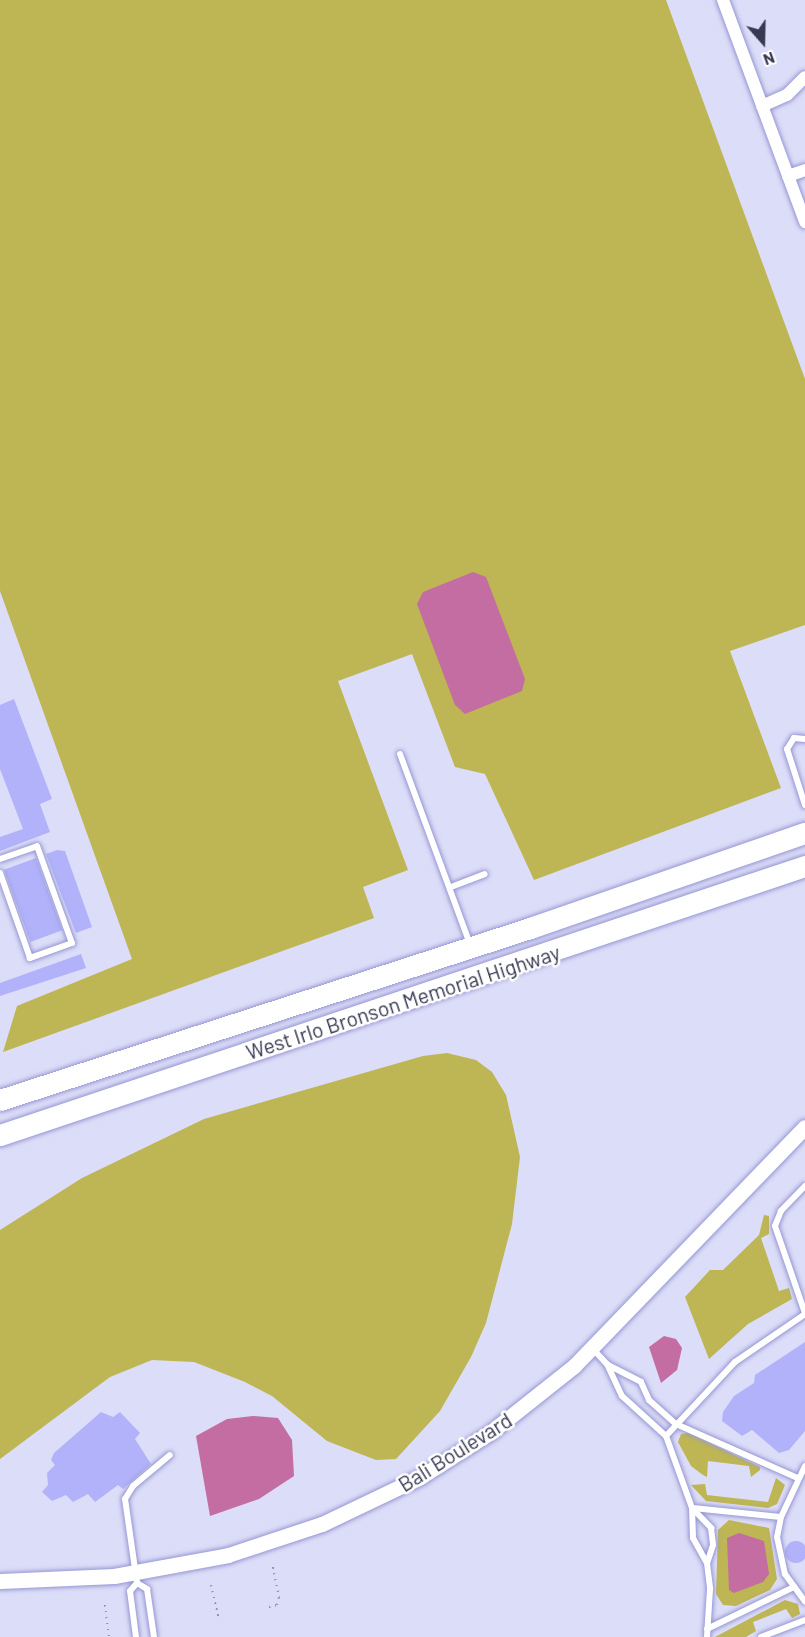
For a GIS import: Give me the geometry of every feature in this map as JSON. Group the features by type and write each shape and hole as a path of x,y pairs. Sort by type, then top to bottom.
{"highway":[{"name":"West Irlo Bronson Memorial Highway","path":"0,1100 471,948 805,832"},
{"name":"West Irlo Bronson Memorial Highway","path":"0,1135 482,977 805,866"},
{"path":"482,977 496,953 530,928"},
{"path":"412,999 455,972 471,948"}],"street":[{"path":"723,0 805,222"},
{"path":"762,105 787,95 805,77"},
{"path":"788,176 805,170"},
{"name":"Bali Boulevard","path":"0,1581 136,1578 251,1548 383,1497 491,1432 592,1348 805,1126"}],"lane":[{"path":"805,739 794,738 788,749 805,805"},
{"path":"400,754 451,887 471,948"},
{"path":"0,859 37,846 72,943 30,958 0,873"},
{"path":"451,887 485,874"},
{"path":"666,1436 748,1351 805,1314 775,1226 781,1211 805,1186"},
{"path":"592,1348 607,1364 622,1396 666,1436 692,1508 693,1538 706,1563"},
{"path":"607,1364 641,1382 649,1400 676,1424 798,1478"},
{"path":"136,1637 130,1591 136,1578 126,1499 133,1486 170,1455"},
{"path":"805,1466 781,1517 779,1554 794,1587 805,1602"},
{"path":"692,1508 781,1517"},
{"path":"692,1508 711,1528 713,1545 706,1563 707,1637"},
{"path":"136,1578 147,1589 154,1637"},
{"path":"707,1629 794,1587"},
{"path":"761,1637 775,1635 805,1620"}],"path":[{"path":"269,1607 278,1605 279,1598 273,1567"},
{"path":"211,1585 219,1620"},
{"path":"105,1605 109,1637"}],"shaded area":[{"path":"0,0 666,0 805,379 805,625 730,651 781,788 534,880 485,774 455,767 412,654 338,681 408,870 363,887 374,918 3,1052 17,1006 132,959 0,591"},
{"path":"473,572 486,577 525,679 522,691 465,714 455,705 417,604 423,592"},
{"path":"447,1053 476,1060 492,1072 506,1095 520,1157 512,1224 486,1323 471,1357 440,1411 396,1459 376,1460 327,1441 272,1396 245,1382 194,1362 152,1360 110,1377 0,1459 0,1230 82,1178 204,1119 423,1056"},
{"path":"764,1215 769,1216 769,1234 761,1238 779,1291 789,1288 792,1299 748,1324 709,1359 685,1297 710,1270 723,1270 759,1235"},
{"path":"664,1336 676,1339 682,1348 677,1370 661,1383 649,1347"},
{"path":"253,1416 278,1418 292,1440 294,1476 259,1499 210,1516 196,1436 227,1419"},
{"path":"688,1433 760,1467 760,1470 751,1477 749,1466 708,1461 707,1477 703,1475 691,1466 678,1442 681,1434"},
{"path":"776,1478 785,1485 777,1504 768,1508 706,1501 691,1485 705,1484 707,1495 768,1502"},
{"path":"729,1520 769,1528 777,1579 770,1590 736,1606 723,1605 716,1594 718,1530"},
{"path":"739,1533 764,1541 769,1574 763,1582 734,1593 729,1590 727,1538"},
{"path":"785,1600 798,1604 800,1614 792,1618 786,1609 753,1622 756,1631 746,1637 715,1637"}],"building":[{"path":"14,699 52,799 40,804 50,832 0,851 0,837 23,829 0,769 0,705"},
{"path":"57,850 65,851 92,927 76,933 46,854"},
{"path":"36,858 62,930 30,942 4,870"},
{"path":"81,954 86,968 0,996 0,983"},
{"path":"805,1342 805,1431 789,1450 779,1453 752,1430 742,1436 722,1421 723,1412 734,1396 754,1383 755,1375"},
{"path":"101,1412 113,1417 120,1412 140,1433 135,1439 151,1464 123,1489 118,1485 95,1502 88,1494 73,1502 66,1495 52,1501 42,1492 48,1485 47,1473 55,1465 51,1460 54,1453"},
{"path":"796,1541 804,1544 807,1552 804,1560 796,1563 788,1560 785,1552 788,1544"}]}
